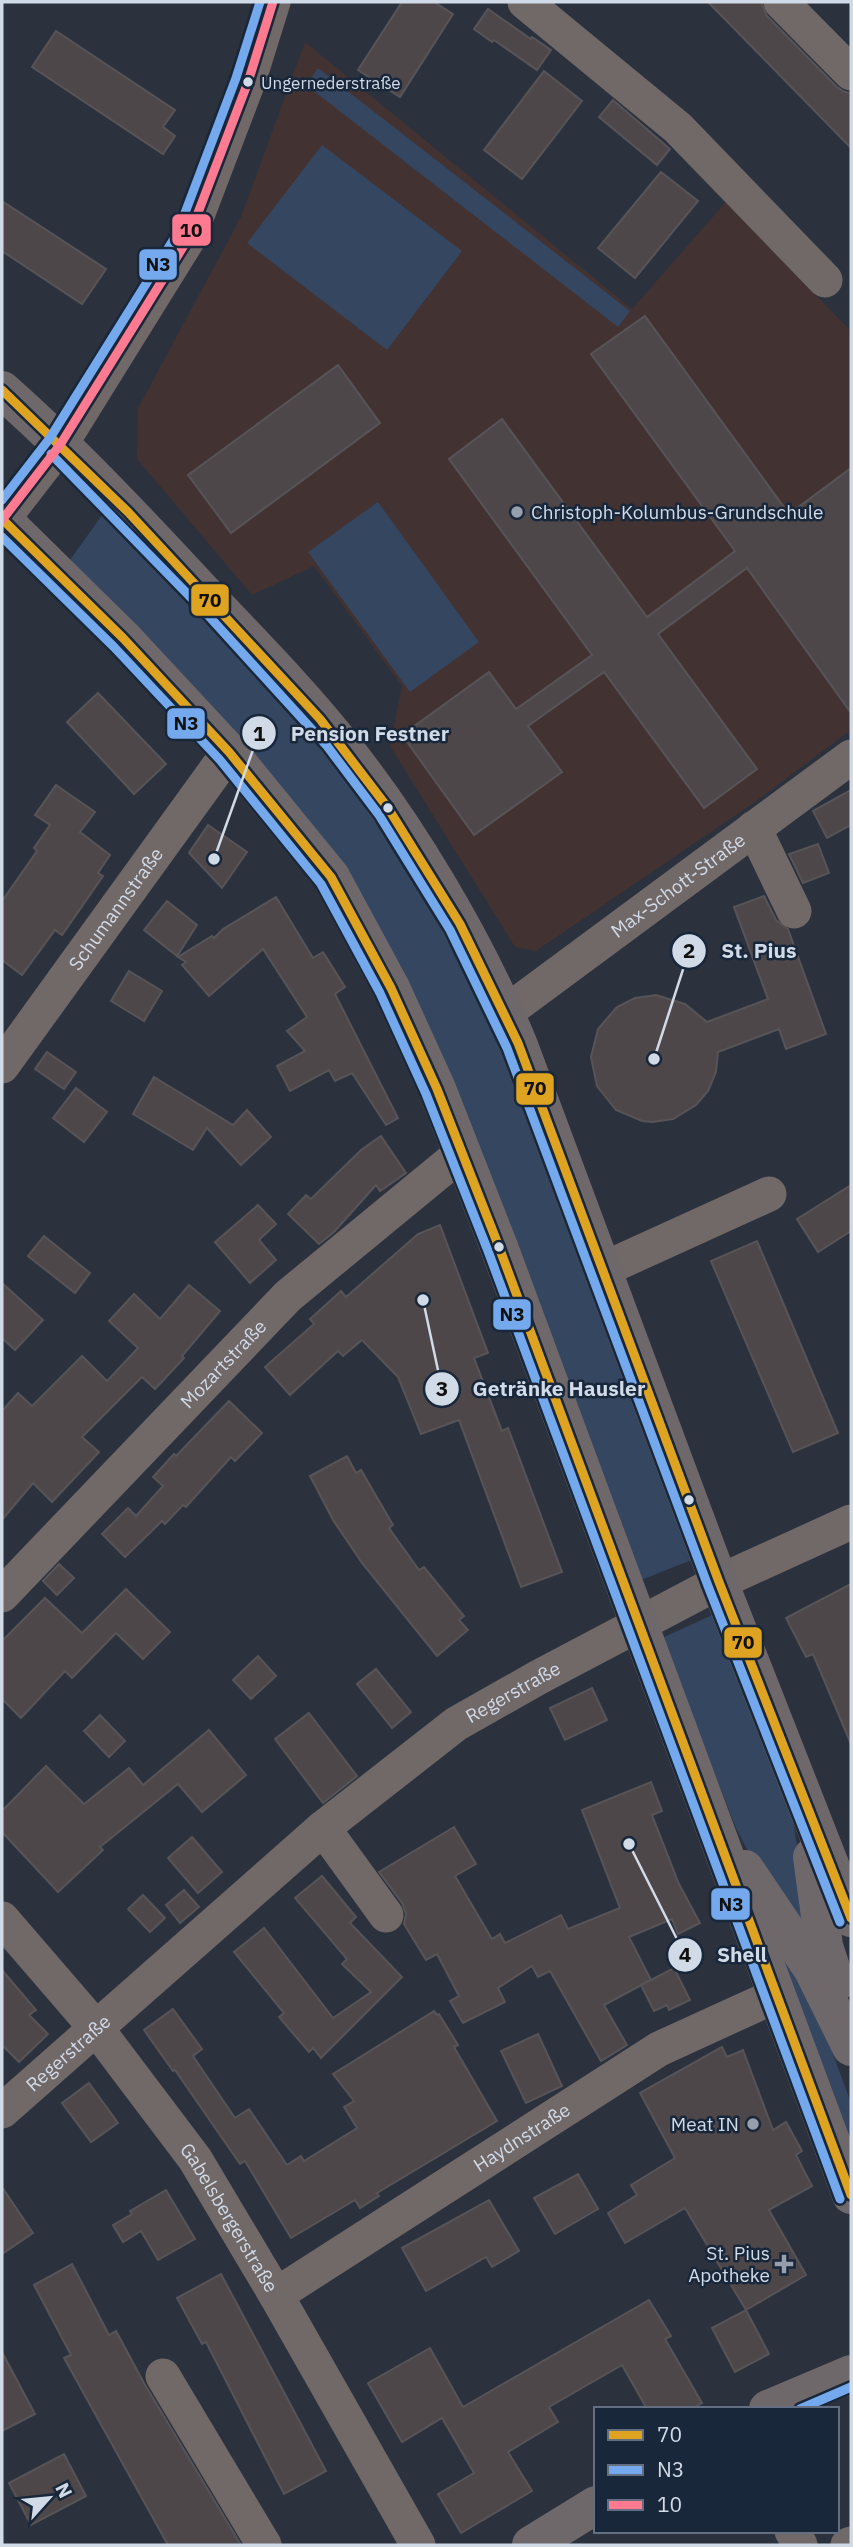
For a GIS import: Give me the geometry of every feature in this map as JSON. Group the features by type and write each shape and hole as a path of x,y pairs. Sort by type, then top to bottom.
{"main road":[{"path":"2,390 172,559 337,739 396,820 454,914 505,1013 719,1582 851,1918"},
{"path":"2,520 123,638 229,752 331,877 391,988 463,1152 851,2194"},
{"path":"805,1800 824,1946 851,2038"},
{"path":"719,1838 744,1868 798,1945 851,2046"},
{"path":"773,2407 851,2374"},
{"path":"531,2545 594,2506"}],"street":[{"path":"2,520 60,445 188,239 248,82 273,2"},
{"path":"525,2 678,128 825,280"},
{"path":"781,2 851,72"},
{"name":"Schumannstraße","path":"2,1066 229,752"},
{"name":"Max-Schott-Straße","path":"505,1013 851,757"},
{"path":"754,828 794,911"},
{"name":"Mozartstraße","path":"2,1595 288,1296 463,1152"},
{"path":"603,1270 769,1194"},
{"name":"Regerstraße","path":"2,2111 323,1828 456,1724 719,1582 851,1522"},
{"path":"323,1828 386,1915"},
{"name":"Gabelsbergerstraße","path":"2,1919 96,2028 195,2159 276,2295 418,2545"},
{"name":"Haydnstraße","path":"276,2295 659,2049 777,1996"},
{"path":"163,2376 264,2545"}],"shaded area":[{"name":"Christoph-Kolumbus-Grundschule","path":"305,42 632,309 731,196 788,267 851,331 851,730 758,800 536,951 515,947 390,746 402,686 314,566 252,595 137,459 138,408 241,217"},
{"path":"318,68 630,311 618,327 306,85"},
{"path":"322,145 462,251 387,350 247,243"},
{"path":"378,502 479,642 410,692 308,552"},
{"path":"105,511 308,725 409,865 504,1046 699,1557 631,1584 352,893 70,560"},
{"path":"721,1611 791,1809 812,1938 750,1855 736,1828 662,1638"},
{"path":"770,1929 821,2021 851,2103 851,2144"}],"building":[{"path":"402,2 434,2 453,14 400,97 358,70"},
{"path":"708,2 761,2 767,16 837,87 851,93 851,148"},
{"path":"488,9 551,50 537,70 474,29"},
{"path":"56,31 175,110 163,127 175,136 163,154 32,67"},
{"path":"544,71 582,101 522,179 484,150"},
{"path":"613,100 670,149 657,165 599,117"},
{"path":"661,172 698,201 635,278 598,248"},
{"path":"2,201 106,269 82,304 2,251"},
{"path":"645,316 789,514 851,468 851,713 747,568 658,634 757,769 704,808 604,672 528,726 562,772 474,835 402,735 489,672 516,709 592,655 449,459 502,419 647,617 735,551 591,354"},
{"path":"338,365 380,423 231,533 188,475"},
{"path":"98,693 166,764 134,794 67,722"},
{"path":"56,785 95,812 80,832 110,855 98,873 103,876 62,935 55,930 22,975 2,960 2,901 37,851 34,848 50,825 35,815"},
{"path":"851,790 851,825 827,838 813,811"},
{"path":"208,825 247,852 222,888 189,853"},
{"path":"818,844 829,873 803,883 789,854"},
{"path":"764,896 776,920 788,929 826,1034 786,1049 779,1029 718,1052 716,1072 708,1091 696,1105 673,1119 642,1121 616,1110 597,1086 591,1057 598,1029 617,1007 635,998 656,995 685,1004 707,1022 768,999 734,907"},
{"path":"276,897 313,958 323,952 345,987 335,994 398,1118 386,1125 352,1073 335,1081 329,1070 290,1091 277,1066 305,1051 287,1031 307,1017 263,949 209,996 182,965 186,962 178,957 212,936 214,938 223,929"},
{"path":"167,901 197,925 177,956 144,930"},
{"path":"129,971 162,991 144,1021 111,1001"},
{"path":"47,1052 76,1072 64,1089 35,1069"},
{"path":"154,1077 233,1125 247,1110 271,1137 241,1165 207,1128 193,1150 133,1114"},
{"path":"76,1088 107,1112 84,1142 53,1118"},
{"path":"381,1136 406,1173 380,1191 376,1185 334,1232 319,1244 288,1214 306,1195 311,1199 361,1150"},
{"path":"851,1185 851,1231 818,1252 797,1219"},
{"path":"258,1205 276,1224 259,1240 276,1260 250,1283 215,1242"},
{"path":"440,1225 488,1353 474,1358 502,1431 508,1428 562,1572 521,1587 459,1420 421,1434 398,1377 362,1340 343,1356 338,1351 290,1395 265,1367 314,1324 310,1319 341,1291 346,1297 418,1234"},
{"path":"44,1236 90,1273 75,1293 28,1256"},
{"path":"757,1241 838,1433 793,1452 711,1261"},
{"path":"2,1283 43,1320 15,1350 2,1338"},
{"path":"189,1285 220,1311 182,1356 184,1358 155,1389 142,1377 82,1437 99,1452 52,1502 33,1483 2,1520 2,1411 18,1393 32,1406 82,1356 107,1381 138,1348 109,1321 134,1294 160,1319"},
{"path":"229,1401 262,1433 235,1461 231,1457 186,1507 183,1505 165,1524 162,1521 125,1557 102,1534 128,1508 136,1516 163,1486 153,1477"},
{"path":"347,1456 356,1473 361,1470 393,1525 389,1528 419,1570 424,1567 464,1616 459,1620 468,1630 437,1656 362,1563 333,1520 310,1476"},
{"path":"59,1564 74,1578 57,1595 43,1581"},
{"path":"851,1584 851,1744 813,1654 806,1657 786,1618"},
{"path":"126,1589 170,1632 143,1659 116,1633 72,1678 65,1671 21,1718 2,1699 2,1641 45,1598 82,1633"},
{"path":"258,1656 276,1676 251,1699 233,1680"},
{"path":"376,1669 411,1712 392,1728 357,1684"},
{"path":"592,1688 607,1720 565,1740 550,1708"},
{"path":"309,1713 357,1776 323,1803 275,1739"},
{"path":"100,1715 125,1741 109,1757 84,1731"},
{"path":"209,1730 246,1775 202,1812 178,1784 100,1847 103,1850 58,1892 2,1832 2,1811 46,1766 84,1804 129,1768 143,1785"},
{"path":"651,1782 662,1811 652,1815 679,1884 700,1923 678,1934 672,1919 629,1937 651,1980 604,2005 627,2045 601,2061 550,1971 538,1977 532,1966 498,1988 505,2002 463,2023 450,2001 459,1996 437,1954 426,1960 404,1924 406,1914 402,1903 379,1872 454,1827 476,1864 455,1876 492,1939 500,1934 505,1943 561,1915 568,1929 620,1908 582,1810"},
{"path":"192,1837 222,1872 198,1893 168,1858"},
{"path":"322,1876 356,1917 350,1923 402,1977 321,2058 313,2048 309,2052 279,2017 284,2013 234,1952 264,1928 333,2018 371,1992 342,1964 347,1959 295,1898"},
{"path":"184,1890 199,1907 180,1923 166,1905"},
{"path":"143,1895 165,1918 150,1932 128,1909"},
{"path":"674,1968 690,2000 669,2010 667,2005 654,2011 641,1985"},
{"path":"2,1970 36,2010 29,2015 48,2034 19,2062 2,2045"},
{"path":"173,2009 202,2049 193,2056 235,2118 249,2109 287,2165 301,2156 304,2161 357,2128 344,2107 354,2101 333,2074 434,2011 439,2014 458,2045 454,2047 497,2121 377,2193 379,2196 360,2208 355,2200 291,2238 245,2161 240,2164 144,2030"},
{"path":"538,2034 562,2086 526,2103 501,2051"},
{"path":"722,2047 727,2057 743,2050 773,2130 786,2122 802,2151 796,2155 812,2186 769,2210 806,2275 746,2310 685,2208 625,2243 608,2213 637,2195 631,2185 675,2158 640,2093"},
{"path":"89,2083 118,2123 91,2142 62,2103"},
{"path":"578,2174 598,2209 555,2234 534,2198"},
{"path":"2,2187 33,2233 2,2254"},
{"path":"166,2190 195,2239 158,2260 141,2231 123,2242 113,2225 132,2214 130,2211"},
{"path":"489,2200 519,2251 492,2267 486,2257 426,2291 402,2248"},
{"path":"72,2264 109,2335 116,2331 241,2545 168,2545 64,2358 71,2355 34,2285"},
{"path":"221,2274 326,2471 284,2494 206,2342 202,2344 177,2298"},
{"path":"649,2300 671,2336 665,2339 702,2403 695,2407 646,2407 622,2365 549,2407 558,2422 508,2452 532,2491 461,2533 438,2494 474,2473 442,2418 402,2442 368,2383 430,2348 463,2407"},
{"path":"746,2310 769,2354 735,2372 712,2328"},
{"path":"2,2352 35,2414 2,2431"},
{"path":"64,2454 86,2496 31,2525 9,2483"}],"transit line":[{"name":"N3","path":"2,500 50,438 177,234 236,78 260,2"},
{"name":"10","path":"2,520 60,445 188,239 248,82 273,2"},
{"name":"70","path":"2,390 128,512 320,719 388,808 460,924 518,1043 719,1582 851,1918"},
{"name":"N3","path":"51,454 206,613 327,746 379,815 450,930 507,1048 708,1586 840,1922"},
{"name":"70","path":"2,519 123,638 229,752 331,877 391,988 437,1089 499,1247 851,2195"},
{"name":"N3","path":"2,537 114,647 220,760 321,884 380,993 426,1094 488,1251 840,2199"},
{"name":"N3","path":"805,2407 851,2387"}],"place":[{"name":"Ungernederstraße","path":"248,82"},
{"name":"Christoph-Kolumbus-Grundschule","path":"517,512"},
{"name":"Pension Festner","path":"214,859"},
{"name":"St. Pius","path":"654,1059"},
{"name":"Getränke Hausler","path":"423,1300"},
{"name":"Shell","path":"629,1844"},
{"name":"Meat IN","path":"753,2124"},
{"name":"St. Pius Apotheke","path":"784,2264"}]}
